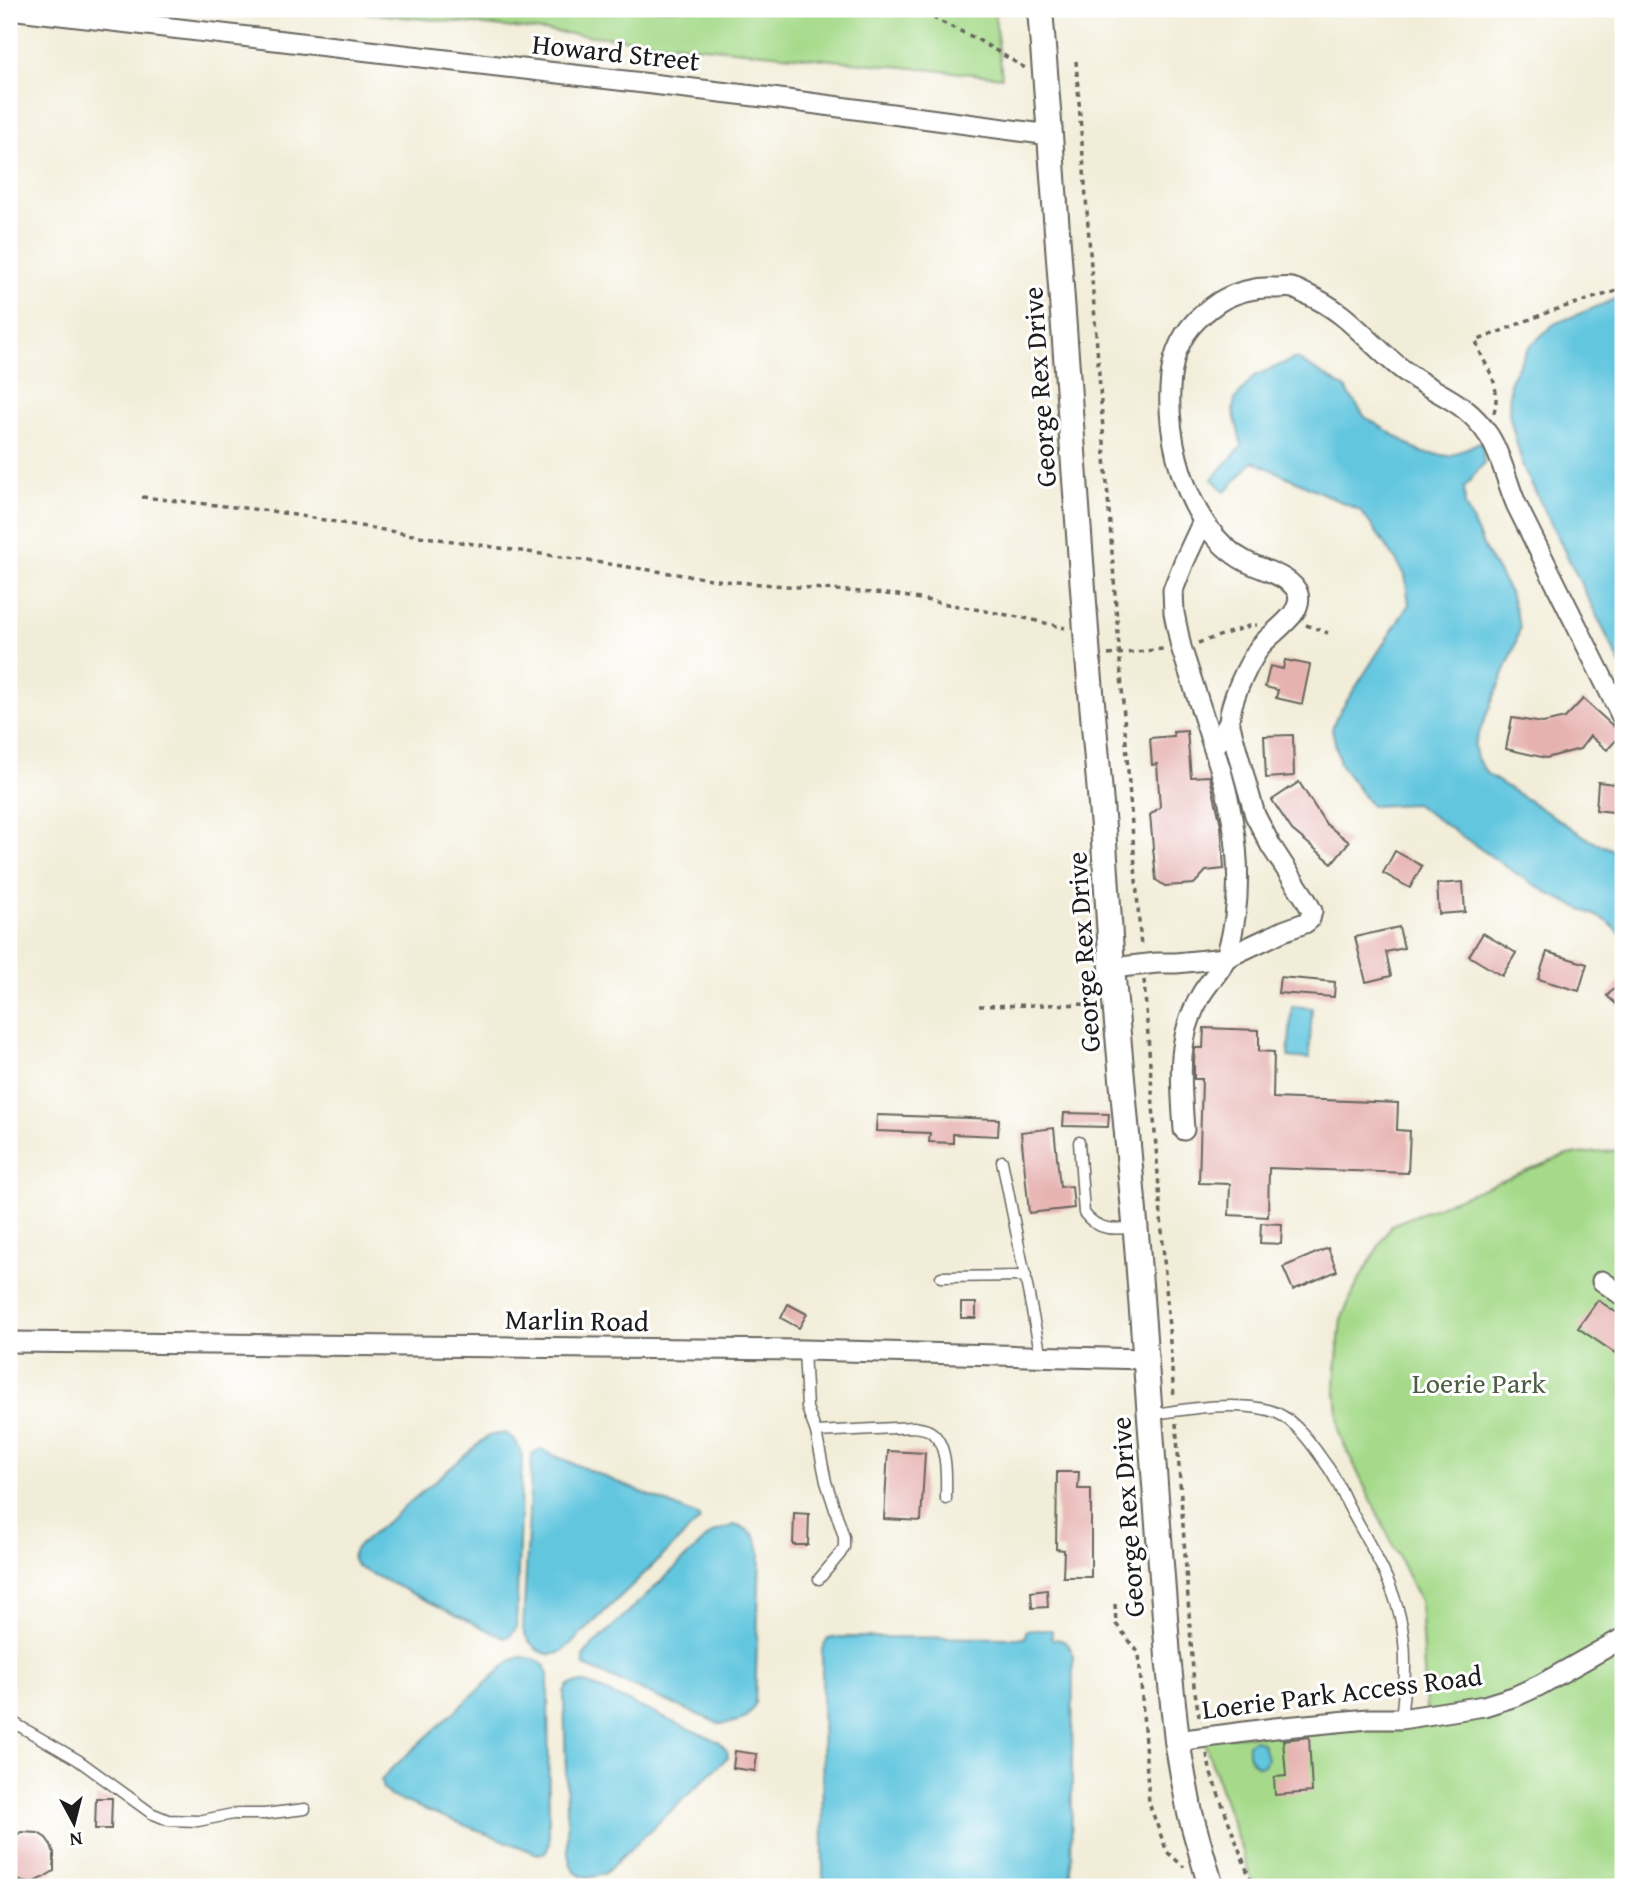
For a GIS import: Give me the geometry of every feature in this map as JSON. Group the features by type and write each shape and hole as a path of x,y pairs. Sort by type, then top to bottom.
{"street":[{"name":"Howard Street","path":"9,9 772,98 1051,135"},
{"name":"George Rex Drive","path":"1040,9 1112,968 1136,1227 1166,1630 1177,1741 1191,1813 1211,1887"},
{"path":"1214,749 1229,722 1231,706 1252,661 1267,639 1294,613 1299,602 1296,589 1278,576 1244,561 1220,544 1203,521 1183,482 1170,404 1175,359 1184,334 1201,314 1229,296 1261,287 1292,288 1336,310 1405,372 1474,415 1491,439 1515,501 1623,719"},
{"path":"1184,1130 1180,1071 1187,1024 1201,995 1226,958 1233,930 1237,891 1236,834 1214,749 1181,647 1174,613 1174,590 1203,521"},
{"path":"1112,968 1226,958 1310,919 1305,898 1270,846 1255,815 1229,722"},
{"path":"1602,1281 1623,1296"},
{"name":"Marlin Road","path":"9,1342 804,1350 1145,1359"},
{"name":"Loerie Park Access Road","path":"1177,1741 1275,1728 1368,1719 1401,1719 1484,1706 1541,1685 1623,1638"}],"lane":[{"path":"1079,1142 1084,1213 1091,1221 1105,1229 1136,1227"},
{"path":"1002,1161 1041,1356"},
{"path":"941,1277 1026,1276"},
{"path":"804,1350 807,1408 816,1432 826,1482 844,1537 844,1547 819,1579"},
{"path":"1149,1415 1175,1410 1255,1407 1278,1414 1294,1424 1327,1465 1391,1589 1400,1618 1403,1641 1405,1679 1401,1719"},
{"path":"816,1432 914,1427 929,1430 943,1454 946,1499"},
{"path":"9,1720 78,1760 151,1813 168,1820 198,1821 233,1814 264,1814 305,1809"}],"path":[{"path":"927,9 935,19 975,38 1020,66 1046,77"},
{"path":"1491,439 1498,397 1493,378 1476,341 1552,311 1623,289"},
{"path":"142,497 271,511 445,541 724,581 898,595 1029,619 1088,646 1181,647 1249,626 1286,622 1303,624 1328,633"},
{"path":"979,1006 1116,1004"},
{"path":"1115,1604 1116,1624 1139,1653 1145,1775 1149,1803 1167,1852 1187,1870"}],"green space":[{"path":"326,9 994,9 1002,77"},
{"name":"Loerie Park","path":"1623,1150 1623,1887 1254,1887 1203,1738 1427,1725 1420,1601 1340,1436 1335,1381 1341,1319 1358,1282 1391,1225 1567,1155"}],"water":[{"path":"1623,296 1623,669 1523,467 1509,414 1510,380 1529,347 1554,324"},
{"path":"1296,358 1345,388 1365,417 1423,453 1450,456 1482,441 1484,463 1464,488 1465,505 1486,552 1510,593 1520,627 1514,649 1474,745 1477,758 1487,774 1592,841 1623,854 1623,936 1607,921 1552,895 1517,874 1415,804 1371,806 1340,764 1332,729 1336,718 1409,604 1405,575 1361,511 1253,461 1225,492 1212,479 1242,446 1233,410 1235,400 1254,376"},
{"path":"1292,1006 1312,1008 1309,1059 1288,1057"},
{"path":"504,1433 516,1442 522,1457 516,1628 510,1636 504,1638 359,1568 352,1556 356,1548 488,1436"},
{"path":"541,1450 698,1516 700,1520 570,1645 555,1654 544,1653 535,1648 523,1630 532,1454"},
{"path":"734,1525 752,1533 760,1552 755,1704 749,1714 736,1721 720,1724 584,1666 583,1656 587,1651 712,1533"},
{"path":"1026,1630 1052,1630 1052,1639 1067,1643 1073,1657 1071,1887 823,1887 822,1649 828,1639 1025,1638"},
{"path":"520,1657 541,1662 548,1673 549,1845 546,1852 538,1854 390,1796 383,1789 381,1781 510,1661"},
{"path":"586,1683 719,1742 727,1751 728,1757 604,1874 590,1877 580,1875 572,1868 568,1854 564,1692 568,1685"},
{"path":"1254,1740 1262,1742 1267,1759 1264,1765 1259,1766 1249,1757 1248,1744"}],"building":[{"path":"1285,660 1310,665 1302,704 1276,698 1278,690 1265,687 1270,666 1283,669"},
{"path":"1583,699 1622,734 1607,750 1590,736 1580,749 1546,758 1506,749 1512,718 1543,723 1565,718"},
{"path":"1187,731 1191,777 1210,777 1221,825 1224,869 1206,871 1194,884 1165,886 1156,880 1150,815 1160,807 1157,764 1152,765 1150,738 1174,736 1173,732"},
{"path":"1293,735 1294,776 1266,778 1264,736"},
{"path":"1299,782 1326,824 1349,842 1332,863 1292,830 1272,800"},
{"path":"1598,782 1623,785 1623,809 1613,812 1596,810"},
{"path":"1395,851 1422,866 1410,888 1383,873"},
{"path":"1463,882 1465,912 1439,914 1437,884"},
{"path":"1399,927 1404,948 1386,952 1391,976 1366,982 1355,937"},
{"path":"1483,933 1516,953 1502,976 1469,956"},
{"path":"1547,952 1587,964 1579,991 1538,979"},
{"path":"1280,977 1335,982 1334,997 1278,993"},
{"path":"1623,978 1623,1010 1607,996"},
{"path":"1204,1028 1259,1030 1259,1051 1274,1052 1273,1098 1398,1103 1397,1130 1410,1131 1408,1173 1269,1168 1268,1217 1229,1215 1230,1184 1199,1183 1202,1079 1194,1079 1194,1062 1195,1048 1203,1048"},
{"path":"1064,1113 1109,1114 1108,1127 1063,1126"},
{"path":"877,1115 999,1119 998,1136 953,1134 953,1143 929,1142 930,1133 876,1131"},
{"path":"1054,1128 1060,1187 1072,1186 1074,1208 1029,1213 1021,1132"},
{"path":"1261,1223 1282,1224 1281,1244 1260,1243"},
{"path":"1328,1248 1337,1271 1293,1290 1283,1267"},
{"path":"1598,1300 1623,1317 1623,1341 1615,1353 1578,1328"},
{"path":"961,1303 976,1303 976,1318 961,1318"},
{"path":"788,1304 807,1314 799,1328 781,1318"},
{"path":"888,1451 925,1453 921,1521 884,1519"},
{"path":"1057,1472 1079,1472 1078,1489 1091,1489 1091,1577 1063,1577 1064,1550 1056,1549"},
{"path":"794,1513 809,1514 808,1545 793,1545"},
{"path":"1047,1590 1048,1607 1032,1608 1031,1592"},
{"path":"1309,1737 1312,1792 1275,1795 1274,1777 1286,1776 1283,1740"},
{"path":"735,1751 757,1754 755,1771 733,1768"},
{"path":"96,1798 112,1798 111,1829 95,1829"},
{"path":"21,1832 38,1833 46,1838 54,1853 54,1871 31,1883 15,1879 9,1873 9,1841"}]}
